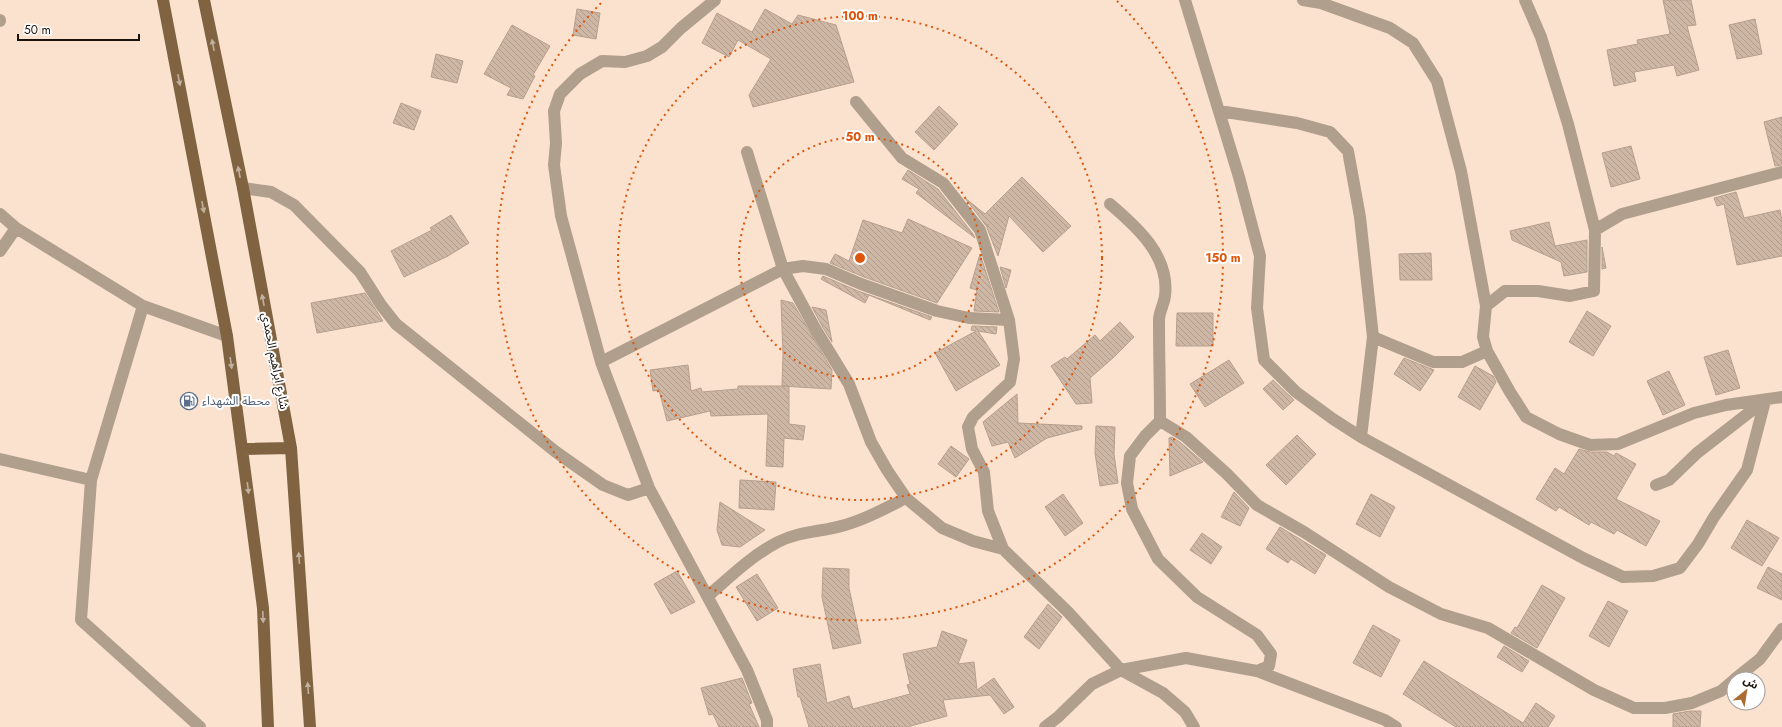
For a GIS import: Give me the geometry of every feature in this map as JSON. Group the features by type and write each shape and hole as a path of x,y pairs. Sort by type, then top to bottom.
{"main road":[{"path":"163,0 227,336 263,608 268,727"},
{"name":"شارع ابراهيم الحمدي","path":"204,0 243,188 291,448 310,727"},
{"path":"243,450 291,448"}],"street":[{"path":"715,0 681,28 662,47 648,56 625,62 602,61 580,74 560,94 554,111 556,143 554,165 561,216 601,362 649,488 708,596 746,670 767,720 767,727"},
{"path":"1185,0 1219,111 1260,256 1257,308 1264,360 1296,392 1333,419 1361,437 1610,571 1623,577 1653,576 1680,568 1698,544 1714,516 1747,470 1765,401"},
{"path":"1303,0 1321,3 1390,28 1413,43 1437,81 1461,171 1486,306 1483,337 1487,351 1526,417 1559,434 1590,445 1618,444 1694,413 1726,405 1765,401 1782,397"},
{"path":"1486,306 1505,291 1538,291 1570,296 1594,291 1595,230 1561,102 1541,36 1525,0"},
{"path":"856,102 902,158 943,182 980,230 1009,320 1014,358 1010,382 973,417 968,426 972,449 984,472 988,510 1003,549 1068,612 1121,670 1163,693 1185,712 1194,727"},
{"path":"1219,111 1297,123 1330,132 1348,150 1360,217 1374,336 1361,437"},
{"path":"747,152 783,268 816,330 849,384 871,442 906,498 942,528 973,541 1003,549"},
{"path":"1595,230 1622,214 1782,172"},
{"path":"243,188 271,192 294,205 360,272 381,305 396,324 556,452 604,485 628,495 649,488"},
{"path":"1110,204 1136,227 1158,255 1165,278 1165,296 1159,317 1160,421 1145,436 1130,456 1127,483 1132,509 1158,558 1197,598 1257,635 1271,654 1269,666 1257,671"},
{"path":"0,214 16,228 143,306 227,336"},
{"path":"0,251 16,228"},
{"path":"601,362 783,268 802,266 826,269 861,284 937,311 969,318 1009,320"},
{"path":"143,306 91,480 81,620 200,727"},
{"path":"1374,336 1433,362 1462,362 1487,351"},
{"path":"1656,485 1669,480 1697,454 1765,401"},
{"path":"1160,421 1186,437 1227,474 1257,505 1304,532 1389,587 1441,614 1488,628 1594,690 1634,708 1665,708 1692,703 1721,691 1726,687"},
{"path":"0,459 91,480"},
{"path":"708,596 749,560 778,542 807,531 843,526 865,519 906,498"},
{"path":"1746,671 1760,659 1782,629"},
{"path":"1045,727 1058,717 1092,684 1121,670 1186,658 1257,671 1385,720 1396,727"}],"building":[{"path":"1663,0 1691,0 1696,25 1687,26 1699,70 1677,76 1674,65 1634,72 1636,81 1614,86 1607,50 1638,44 1637,40 1670,34"},
{"path":"577,9 600,13 596,39 573,35"},
{"path":"765,9 792,24 798,15 836,25 854,82 753,107 749,95 771,59 738,40 729,57 702,43 717,13 752,32"},
{"path":"1755,19 1762,54 1737,59 1729,25"},
{"path":"512,25 550,46 533,75 535,76 523,99 507,95 511,88 484,74"},
{"path":"436,54 463,61 457,83 431,77"},
{"path":"401,103 421,111 414,130 393,123"},
{"path":"939,106 958,124 934,150 915,132"},
{"path":"1782,117 1782,165 1775,166 1764,122"},
{"path":"1631,146 1640,179 1611,187 1602,153"},
{"path":"908,170 938,189 975,238 916,193 919,189 902,179"},
{"path":"1022,177 1071,226 1043,252 1009,216 998,256 987,228 988,224 987,227 965,198 985,214"},
{"path":"1736,192 1744,218 1780,210 1782,221 1782,256 1737,265 1724,204 1717,206 1714,198"},
{"path":"451,215 469,243 448,256 404,277 391,251 432,230 430,228"},
{"path":"908,219 972,248 937,303 864,277 830,263 835,254 849,261 863,220 902,233"},
{"path":"1549,222 1555,246 1587,240 1587,272 1564,276 1561,262 1512,240 1510,231"},
{"path":"1602,247 1606,268 1602,269"},
{"path":"1431,253 1432,280 1400,280 1399,254"},
{"path":"980,254 999,312 974,311 977,290 970,288"},
{"path":"1000,267 1011,270 1006,288"},
{"path":"823,276 858,291 932,317 930,320 869,295 865,303 821,279"},
{"path":"365,293 383,321 317,333 311,303"},
{"path":"781,300 793,303 832,370 831,389 782,386 783,354"},
{"path":"812,307 826,310 832,342 822,326"},
{"path":"1587,311 1611,326 1593,356 1569,342"},
{"path":"1177,313 1213,313 1213,346 1176,346"},
{"path":"1120,322 1134,337 1090,378 1092,403 1076,404 1051,366 1065,357 1067,359 1095,335 1100,341"},
{"path":"972,326 997,327 996,334 978,331 1000,365 956,391 935,353 976,331 971,330"},
{"path":"1728,350 1740,388 1716,395 1704,357"},
{"path":"1404,358 1434,370 1420,391 1394,374"},
{"path":"1229,360 1244,383 1205,407 1190,384"},
{"path":"688,365 691,391 701,388 702,392 738,389 738,386 789,386 789,424 805,426 803,440 784,438 783,467 766,466 768,414 711,416 710,411 667,421 659,390 653,391 650,370"},
{"path":"1475,366 1493,376 1496,382 1480,410 1458,397"},
{"path":"1669,371 1685,405 1663,415 1647,381"},
{"path":"1273,380 1294,400 1283,410 1263,389"},
{"path":"1017,394 1018,423 1082,426 1082,429 1047,438 1015,458 1008,442 992,446 983,422"},
{"path":"1096,426 1115,427 1114,454 1118,483 1100,486 1095,453"},
{"path":"1297,435 1316,454 1286,485 1266,465"},
{"path":"1172,437 1203,462 1170,476 1169,438"},
{"path":"951,446 969,459 956,477 938,464"},
{"path":"1579,449 1590,452 1607,452 1614,456 1616,453 1636,464 1616,499 1660,521 1646,546 1617,530 1614,534 1591,522 1589,525 1559,507 1556,511 1536,499 1555,468 1564,474"},
{"path":"740,480 776,482 774,510 739,508"},
{"path":"1234,492 1249,508 1240,526 1221,517"},
{"path":"1063,494 1083,523 1065,536 1045,507"},
{"path":"1371,494 1395,507 1380,537 1356,524"},
{"path":"720,502 765,530 740,547 722,545 717,530"},
{"path":"1747,520 1779,538 1762,566 1731,548"},
{"path":"1280,527 1326,555 1315,574 1291,559 1288,563 1266,549"},
{"path":"1202,533 1222,547 1211,564 1190,550"},
{"path":"1768,567 1782,574 1782,600 1757,588"},
{"path":"823,568 849,569 849,588 861,643 833,649 822,597"},
{"path":"677,571 695,602 671,614 654,584"},
{"path":"757,574 778,608 757,621 736,587"},
{"path":"1542,585 1565,598 1537,648 1511,633 1515,627 1517,628"},
{"path":"1608,601 1628,611 1609,647 1589,636"},
{"path":"1048,604 1062,617 1039,649 1024,637"},
{"path":"1373,625 1400,640 1381,677 1353,663"},
{"path":"942,631 967,640 958,664 974,662 977,690 994,678 1014,707 1004,714 990,695 943,700 947,716 907,727 809,727 800,697 798,697 793,669 820,664 827,703 849,696 853,709 910,694 907,685 910,684 903,654 937,647"},
{"path":"1504,646 1529,661 1522,672 1497,657"},
{"path":"1424,661 1523,723 1536,703 1555,716 1548,727 1456,727 1403,694"},
{"path":"742,678 752,703 749,704 759,727 719,727 713,714 709,715 701,688"},
{"path":"1701,711 1700,727 1673,727 1673,714"}],"place":[{"name":"محطة الشهداء","path":"189,401"}]}
